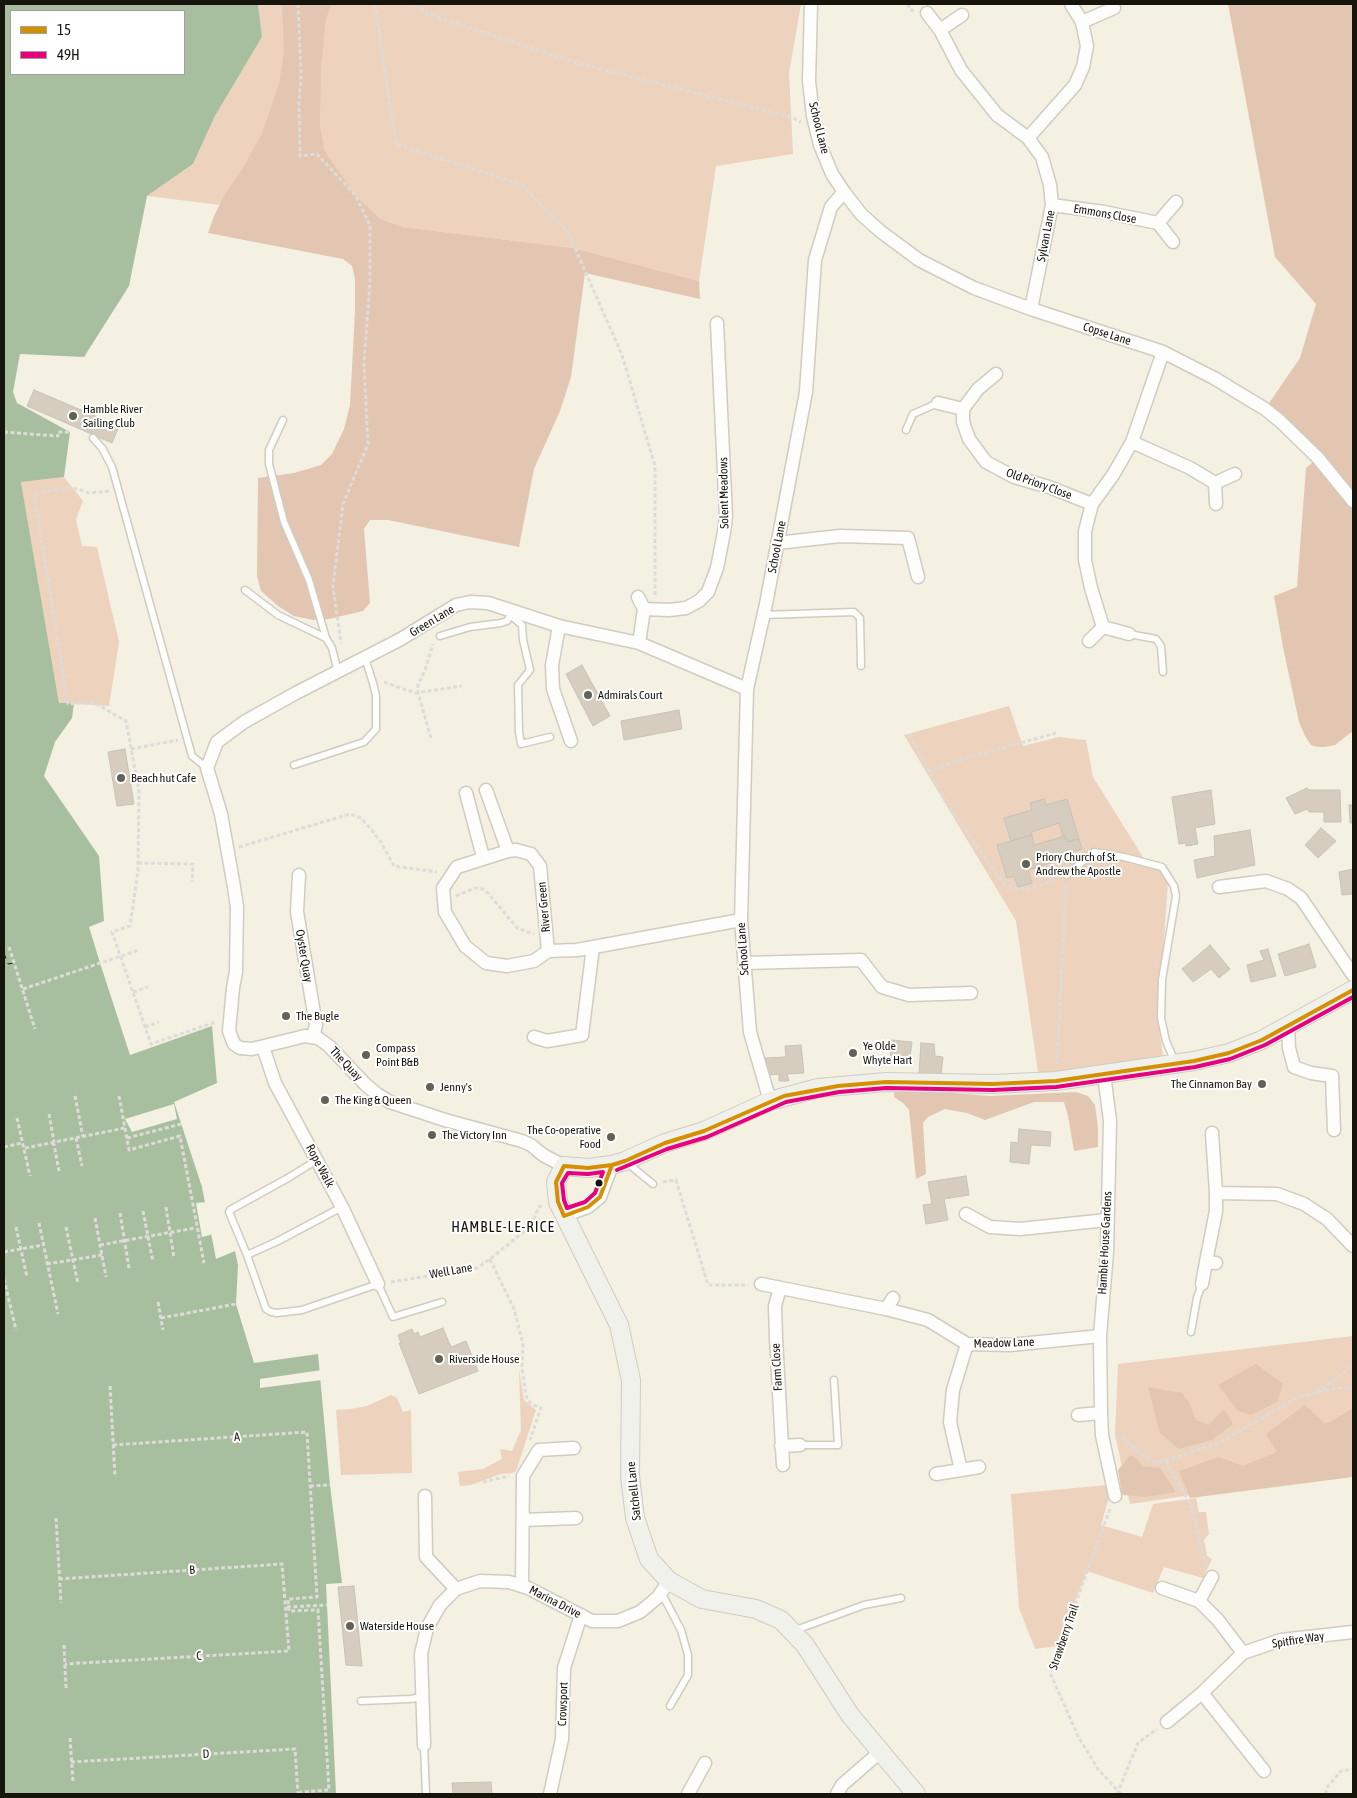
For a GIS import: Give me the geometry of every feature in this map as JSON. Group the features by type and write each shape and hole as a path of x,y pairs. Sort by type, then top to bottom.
{"main road":[{"path":"561,1209 556,1182 564,1166 588,1168 619,1163 665,1143 704,1131 770,1101 809,1090 863,1083 993,1084 1056,1080 1194,1060 1229,1053 1262,1040 1353,990"},
{"name":"Satchell Lane","path":"561,1209 619,1325 630,1380 630,1476 635,1518 649,1559 665,1587 702,1599 756,1609 781,1620 805,1645 850,1715 916,1794"}],"street":[{"name":"School Lane","path":"770,1101 750,1032 741,920 747,688 764,615 806,392 814,260 831,207 844,192 832,174 820,145 813,116 809,81 811,4"},
{"path":"1028,138 1075,85 1083,67 1087,46 1082,22 1071,4"},
{"path":"1082,22 1114,8"},
{"name":"Sylvan Lane","path":"927,13 940,30 961,70 997,115 1028,138 1042,157 1050,185 1052,205 1031,309"},
{"path":"940,30 962,16"},
{"name":"Copse Lane","path":"844,192 861,214 880,231 919,260 974,288 1031,309 1163,352 1214,378 1266,409 1302,441 1353,501"},
{"path":"1173,242 1158,223 1176,202"},
{"name":"Emmons Close","path":"1052,205 1104,212 1158,223"},
{"name":"Solent Meadows","path":"650,609 669,610 686,608 699,601 708,592 722,548 726,517 717,324"},
{"path":"1103,627 1085,560 1085,531 1092,504 1113,475 1132,442 1163,352"},
{"path":"938,403 962,409 978,389 996,374"},
{"name":"Old Priory Close","path":"962,409 963,422 969,439 986,462 1014,477 1049,486 1092,504"},
{"path":"1132,442 1190,468 1215,482"},
{"path":"1215,482 1235,474"},
{"path":"1215,482 1216,504"},
{"path":"777,543 840,536 908,538 918,577"},
{"path":"638,597 650,609 639,642"},
{"name":"Green Lane","path":"207,768 217,742 244,722 401,639 456,605 470,602 488,603 511,613 559,626 639,642 747,688"},
{"path":"559,626 552,665 554,689 571,741"},
{"path":"1103,627 1130,634"},
{"path":"1089,642 1103,627"},
{"path":"207,768 220,814 234,887 237,924 236,972 229,1031 234,1044 245,1049 263,1047 305,1036 313,1037"},
{"path":"486,790 508,850"},
{"path":"466,793 483,857"},
{"name":"River Green","path":"452,874 457,867 508,850 531,854 540,866 548,951"},
{"path":"452,874 442,888 445,912 465,946 486,963 507,966 534,961 548,951 577,950 741,920"},
{"name":"Oyster Quay","path":"299,875 296,912 315,1020 313,1037"},
{"path":"1219,886 1266,881 1288,889 1301,898 1353,975"},
{"path":"534,1037 547,1041 582,1035 593,947"},
{"path":"744,963 861,960 882,987 909,995 971,993"},
{"path":"1288,1026 1289,1048 1294,1067 1312,1073 1332,1076 1334,1130"},
{"name":"The Quay","path":"313,1037 323,1040 366,1085 376,1094 390,1102 522,1141 564,1166"},
{"name":"Rope Walk","path":"263,1047 275,1083 342,1207 378,1284"},
{"name":"Hamble House Gardens","path":"1104,1074 1110,1121 1107,1252 1100,1336 1100,1413 1102,1435 1115,1496"},
{"path":"1202,1284 1211,1262 1216,1211 1212,1133"},
{"path":"561,1209 588,1207 600,1197 619,1163"},
{"path":"1216,1193 1277,1194 1304,1204 1327,1219 1353,1246"},
{"path":"966,1214 990,1227 1020,1229 1107,1220"},
{"name":"Meadow Lane","path":"761,1284 889,1303 928,1320 967,1344 1010,1345 1100,1336"},
{"name":"Farm Close","path":"780,1288 775,1306 783,1465"},
{"path":"961,1470 950,1422 953,1390 967,1344"},
{"path":"1078,1415 1100,1413"},
{"path":"781,1446 800,1445"},
{"path":"522,1586 523,1476 539,1450 574,1448"},
{"path":"936,1474 979,1467"},
{"path":"424,1745 421,1654 426,1628 440,1605 456,1588 426,1557 425,1496"},
{"path":"523,1520 576,1518"},
{"path":"1199,1601 1212,1577"},
{"name":"Marina Drive","path":"456,1588 480,1581 509,1582 528,1588 592,1621 618,1621 640,1612 658,1597 665,1587"},
{"path":"1162,1588 1199,1601 1218,1620 1243,1653"},
{"name":"Crowsport","path":"550,1794 562,1739 564,1668 581,1615"},
{"name":"Spitfire Way","path":"1167,1722 1202,1694 1243,1653 1281,1640 1353,1632"},
{"path":"1202,1694 1264,1771"},
{"path":"838,1794 842,1785 880,1752"},
{"path":"688,1794 705,1763"}],"lane":[{"path":"906,430 913,414 938,403"},
{"path":"283,420 269,450 269,464 284,522 309,580 338,672"},
{"path":"93,438 102,448 112,468 192,756 207,768"},
{"path":"246,590 278,615 326,638"},
{"path":"764,615 854,612 860,618 861,666"},
{"path":"440,636 470,627 501,624 507,621 511,613 522,625 523,640 530,670 518,685 521,744 550,737"},
{"path":"1130,634 1156,639 1161,646 1163,672"},
{"path":"294,765 364,742 376,729 376,696 365,658"},
{"path":"1067,875 1094,852 1124,857 1162,867 1174,886 1176,896 1162,980 1161,1018 1166,1041 1175,1063"},
{"path":"317,1160 230,1210 230,1215 247,1255 266,1309 277,1313 302,1310 378,1284 393,1317 442,1302"},
{"path":"619,1163 653,1184"},
{"path":"247,1255 342,1207"},
{"path":"1191,1332 1197,1298 1202,1284"},
{"path":"800,1445 838,1445 834,1380"},
{"path":"665,1587 688,1655 688,1675 670,1706"},
{"path":"792,1631 864,1605 901,1598"},
{"path":"361,1701 422,1697"},
{"path":"424,1745 426,1794"}],"path":[{"path":"298,4 302,76 299,103 300,156 317,154 355,195 370,226 370,282 364,363 368,444 342,513 333,586 342,638 338,672"},
{"path":"375,4 396,144 522,185 568,232 622,355 656,466 650,609"},
{"path":"415,4 428,14 574,62 791,117"},
{"path":"4,432 58,436 58,432 70,432"},
{"path":"117,489 100,493 89,493 69,488 34,493 68,704 93,702 126,721 132,749 139,791 138,863 130,926 112,932 151,1044 231,1017"},
{"path":"431,738 418,693 418,685 425,670 432,646 440,636"},
{"path":"373,683 388,683 418,693 462,686"},
{"path":"928,771 1056,733"},
{"path":"909,734 944,799 1002,882 1012,888 1030,889 1067,875 1056,1080"},
{"path":"132,749 187,738"},
{"path":"228,851 350,814 361,818 370,828 381,842 394,866 452,874"},
{"path":"138,863 192,864 192,882"},
{"path":"444,901 475,888 483,889 517,928 547,936"},
{"path":"9,947 35,1030"},
{"path":"23,989 139,950"},
{"path":"133,992 148,987"},
{"path":"145,1027 159,1022"},
{"path":"75,1096 83,1137"},
{"path":"119,1096 129,1150 180,1136 204,1264"},
{"path":"49,1114 59,1171"},
{"path":"17,1118 30,1176"},
{"path":"127,1138 181,1124"},
{"path":"25,1148 125,1128"},
{"path":"76,1138 82,1166"},
{"path":"4,1147 22,1143"},
{"path":"653,1184 676,1180 708,1286 761,1284"},
{"name":"Well Lane","path":"378,1284 477,1268 531,1226 540,1206 561,1209"},
{"path":"166,1207 174,1258"},
{"path":"143,1211 152,1262"},
{"path":"120,1213 129,1268"},
{"path":"95,1218 106,1278"},
{"path":"39,1223 58,1314"},
{"path":"16,1227 27,1277"},
{"path":"66,1227 78,1284"},
{"path":"100,1245 194,1228"},
{"path":"4,1252 43,1245"},
{"path":"47,1264 102,1255"},
{"path":"490,1259 514,1309 522,1337 522,1368 526,1396 531,1404 541,1408 529,1444"},
{"path":"4,1279 16,1330"},
{"path":"158,1302 163,1330"},
{"path":"161,1318 236,1304"},
{"path":"1313,1393 1340,1376 1353,1364"},
{"path":"110,1386 115,1477"},
{"path":"1102,1435 1122,1438 1145,1457 1156,1462 1171,1460 1221,1442 1298,1397 1336,1388 1353,1388"},
{"name":"A","path":"113,1444 307,1432 310,1486"},
{"path":"1164,1460 1180,1484 1193,1510 1202,1553 1212,1577"},
{"path":"483,1482 515,1476"},
{"path":"299,1794 301,1792 330,1790 320,1628 318,1610 289,1611 287,1607 288,1599 317,1597 310,1486 330,1485"},
{"name":"Strawberry Trail","path":"1115,1496 1050,1673 1078,1736 1098,1769 1119,1793"},
{"path":"56,1518 61,1603"},
{"name":"B","path":"59,1579 282,1564 287,1607"},
{"path":"287,1607 327,1605"},
{"name":"C","path":"65,1664 289,1651 287,1607"},
{"path":"64,1645 66,1688"},
{"path":"1119,1793 1138,1743 1167,1722"},
{"path":"70,1738 72,1782"},
{"name":"D","path":"71,1762 295,1749 299,1794"},
{"path":"1325,1794 1328,1786 1341,1771 1353,1769"}],"shaded area":[{"path":"4,4 258,4 262,37 215,116 193,164 147,196 129,286 84,357 20,354 13,392 17,403 70,432 64,477 21,482 59,703 74,703 72,718 55,742 44,776 99,856 104,921 89,927 100,963 130,1055 212,1026 217,1083 174,1102 202,1187 216,1259 235,1251 238,1265 236,1304 254,1363 318,1354 330,1485 342,1583 326,1584 336,1794 4,1794"},
{"path":"258,4 801,4 789,73 793,154 716,166 699,281 573,248 147,196 193,164 215,116 262,37"},
{"path":"282,4 332,4 326,18 321,67 320,125 324,150 355,195 380,219 402,227 573,248 699,281 700,299 585,273 571,377 560,411 534,469 519,547 388,520 370,520 364,529 370,603 363,611 329,619 313,620 294,616 278,606 261,591 257,576 258,478 294,473 321,465 332,454 344,429 350,405 355,311 355,279 352,266 343,259 208,233 225,194 246,163 262,133 279,84 284,52"},
{"path":"1228,4 1353,4 1353,731 1335,745 1325,747 1311,745 1299,722 1274,596 1297,587 1306,468 1318,458 1265,409 1300,358 1316,304 1275,257"},
{"path":"64,477 83,501 76,519 82,546 97,547 119,642 109,706 59,703 21,482"},
{"path":"1009,706 1023,746 1059,737 1086,740 1093,777 1146,862 1169,869 1158,1020 1164,1063 1039,1079 1016,921 904,735"},
{"path":"895,1088 989,1096 1076,1092 1088,1096 1095,1105 1098,1147 1074,1151 1064,1102 1034,1102 985,1120 967,1113 945,1109 928,1117 923,1123 926,1174 916,1179 909,1110 894,1097"},
{"path":"1353,1336 1353,1471 1130,1504 1115,1434 1118,1364"},
{"path":"1256,1364 1283,1384 1277,1402 1251,1415 1238,1411 1218,1385"},
{"path":"519,1370 524,1400 536,1410 516,1471 501,1474 471,1485 460,1486 458,1472 483,1469 502,1459 500,1449 512,1451 521,1430"},
{"path":"1148,1387 1182,1393 1189,1402 1196,1420 1209,1425 1224,1409 1233,1424 1212,1440 1179,1449 1160,1433"},
{"path":"391,1395 397,1398 403,1412 411,1410 412,1473 341,1475 336,1410 367,1406"},
{"path":"1305,1405 1324,1423 1330,1422 1353,1408 1353,1477 1190,1498 1179,1471 1219,1457 1243,1466 1277,1452 1266,1434"},
{"path":"1130,1455 1135,1457 1142,1466 1160,1468 1176,1492 1146,1497 1122,1495 1118,1470"},
{"path":"1107,1485 1109,1498 1101,1525 1142,1537 1153,1504 1196,1498 1199,1512 1206,1512 1209,1534 1204,1540 1207,1556 1212,1559 1203,1578 1164,1567 1153,1593 1087,1571 1057,1646 1035,1649 1019,1608 1011,1494"}],"pier":[{"path":"174,1104 177,1119 132,1132 125,1119"},
{"path":"207,1202 214,1234 202,1237 196,1203"},
{"path":"322,1370 322,1380 260,1388 260,1379"}],"building":[{"name":"Hamble River Sailing Club","path":"34,390 119,426 112,443 27,406"},
{"name":"Admirals Court","path":"582,665 610,716 593,726 566,674"},
{"name":"Admirals Court","path":"679,710 682,729 624,740 621,721"},
{"name":"Beach hut Cafe","path":"125,749 134,804 117,806 108,752"},
{"path":"1307,788 1309,790 1340,790 1341,822 1324,822 1324,812 1309,812 1307,809 1295,814 1286,798"},
{"path":"1211,790 1215,824 1195,828 1198,844 1186,846 1186,843 1179,844 1172,797"},
{"path":"1044,799 1046,805 1067,799 1079,839 1067,842 1059,823 1031,832 1032,835 1011,841 1004,818 1032,810 1030,803"},
{"path":"1349,805 1353,805 1353,823 1350,823"},
{"path":"1321,828 1336,841 1318,858 1305,845"},
{"path":"1250,830 1255,865 1197,878 1194,860 1215,856 1214,836"},
{"name":"Priory Church of St. Andrew the Apostle","path":"1032,835 1034,845 1065,836 1067,842 1079,839 1082,849 1068,853 1069,857 1028,870 1032,883 1018,887 1014,876 1007,878 997,845"},
{"path":"1353,869 1353,894 1342,895 1339,872"},
{"path":"1309,944 1316,967 1285,976 1278,954"},
{"path":"1210,945 1230,969 1219,978 1211,969 1193,982 1182,969"},
{"path":"1268,949 1276,976 1251,982 1247,965 1264,960 1260,951"},
{"path":"891,1040 912,1042 909,1064 890,1062"},
{"path":"921,1043 934,1044 935,1056 943,1057 941,1075 919,1073"},
{"path":"801,1045 804,1073 787,1074 789,1081 779,1081 779,1074 769,1075 765,1058 786,1057 785,1046"},
{"path":"1019,1129 1051,1132 1050,1146 1031,1145 1029,1164 1010,1162 1011,1142 1018,1143"},
{"path":"966,1176 969,1195 944,1199 948,1220 926,1224 923,1205 932,1204 928,1182"},
{"name":"Riverside House","path":"443,1328 451,1347 466,1341 478,1371 419,1394 399,1343 401,1343 398,1335 412,1329 414,1334 418,1332 420,1337"},
{"name":"Waterside House","path":"354,1586 362,1666 346,1665 338,1587"},
{"path":"491,1782 492,1794 453,1794 452,1783"}],"ferry route":[{"path":"4,953 8,964 14,963"}],"transit line":[{"name":"15","path":"612,1165 665,1143 704,1131 784,1096 838,1086 886,1082 993,1084 1056,1081 1194,1061 1229,1053 1262,1040 1353,990"},
{"name":"49H","path":"617,1170 667,1149 707,1137 786,1102 839,1092 886,1088 993,1090 1056,1087 1195,1067 1230,1059 1265,1045 1353,997"},
{"name":"15","path":"612,1165 600,1197 588,1207 564,1216 558,1202 556,1182 564,1166 588,1168 612,1165"},
{"name":"49H","path":"603,1172 595,1193 585,1202 567,1208 562,1183 568,1173 588,1174 603,1172"}],"place":[{"name":"Hamble River Sailing Club","path":"73,416"},
{"name":"Admirals Court","path":"588,695"},
{"name":"Beach hut Cafe","path":"121,778"},
{"name":"Priory Church of St. Andrew the Apostle","path":"1026,864"},
{"name":"The Bugle","path":"286,1016"},
{"name":"Ye Olde Whyte Hart","path":"853,1053"},
{"name":"Compass Point B&B","path":"366,1055"},
{"name":"The Cinnamon Bay","path":"1262,1084"},
{"name":"Jenny's","path":"430,1087"},
{"name":"The King & Queen","path":"325,1100"},
{"name":"The Victory Inn","path":"432,1135"},
{"name":"The Co-operative Food","path":"611,1137"},
{"name":"Riverside House","path":"439,1359"},
{"name":"Waterside House","path":"350,1626"}],"district":[{"name":"HAMBLE-LE-RICE","path":"503,1227"}]}
